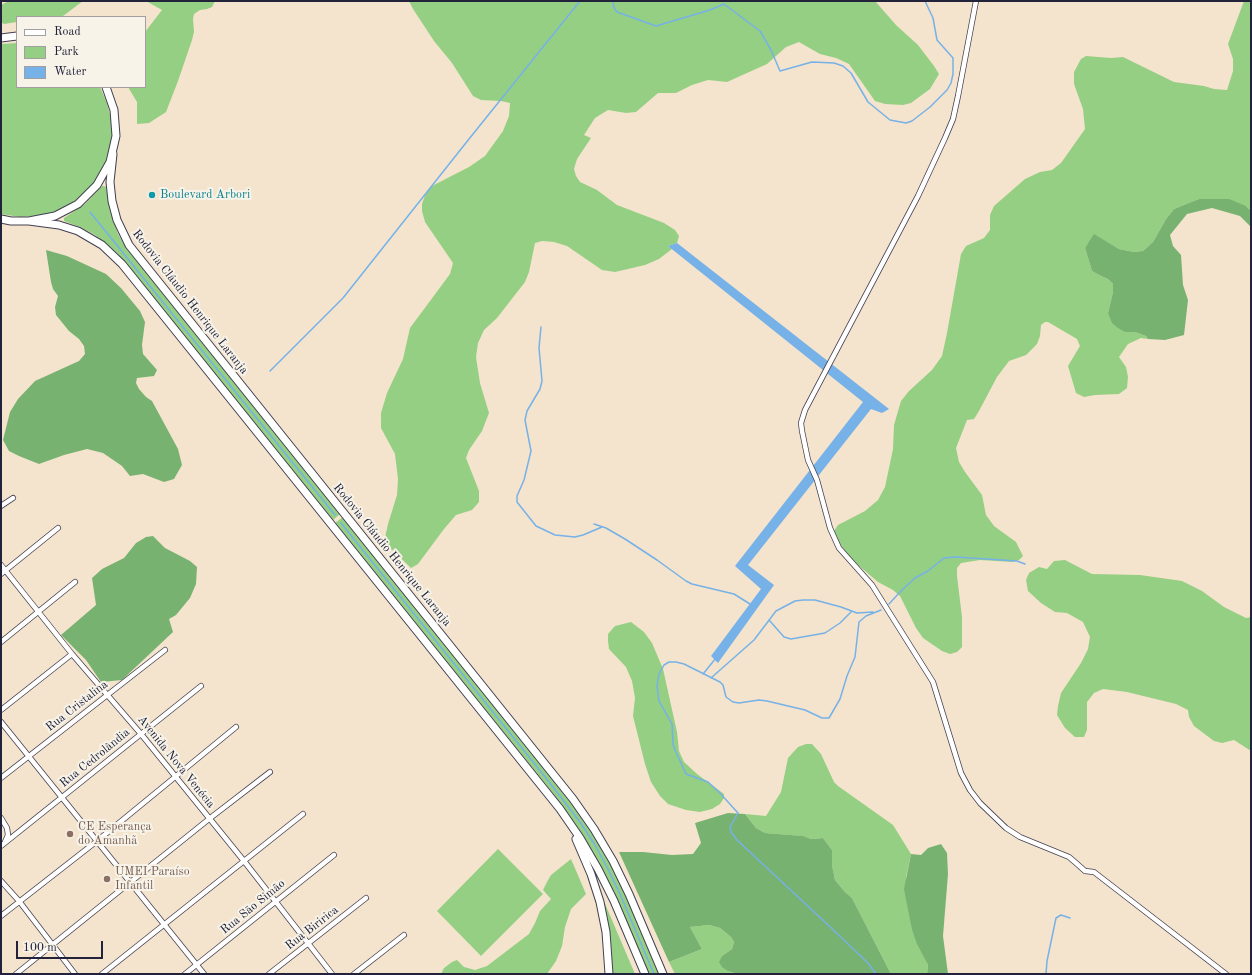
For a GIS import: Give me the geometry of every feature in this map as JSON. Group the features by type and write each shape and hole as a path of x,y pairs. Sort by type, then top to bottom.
{"main road":[{"path":"1,38 16,36"},
{"path":"29,221 55,216 78,204 92,192 102,178 113,154 116,136 116,119 112,101 106,88"},
{"name":"Rodovia Cláudio Henrique Laranja","path":"113,154 110,182 112,201 120,228 132,249 573,799 594,829 613,861 629,894 663,974"},
{"path":"1,219 54,224 78,231 102,245 116,257 549,795 580,838 598,868 614,901 645,974"},
{"path":"549,795 573,833 591,874 603,917 609,974"}],"street":[{"path":"976,1 953,119 918,196 805,410 801,423 808,460 817,480 830,528 842,554 872,585 933,682 961,773 970,790 980,803 1006,828 1033,843 1069,857 1085,871 1094,872 1226,974"},
{"path":"1,506 13,498"},
{"path":"1,574 58,528"},
{"name":"Avenida Nova Venécia","path":"1,565 72,654 141,734 244,861 332,974"},
{"path":"1,642 76,582"},
{"name":"Rua Cristalina","path":"1,778 165,650"},
{"path":"1,710 72,654"},
{"name":"Rua Cedrolândia","path":"2,845 201,686"},
{"path":"1,722 204,974"},
{"path":"1,916 97,841 236,727"},
{"path":"16,974 270,772"},
{"path":"102,974 304,814"},
{"path":"1,818 6,824 8,831 7,838 2,845"},
{"name":"Rua São Simão","path":"185,974 334,856"},
{"path":"1,881 19,901 75,974"},
{"name":"Rua Biririca","path":"269,974 366,898"},
{"path":"354,974 404,934"}],"green space":[{"path":"9,1 83,1 63,16 16,16 16,22 4,24 1,22 1,5"},
{"path":"146,1 215,1 212,7 200,10 194,14 194,32 192,40 166,112 149,123 137,124 137,102 129,88 146,88 146,31 162,10"},
{"path":"409,1 875,1 896,25 918,45 939,74 930,89 911,103 903,105 885,104 875,101 849,64 836,58 820,54 799,42 786,47 767,64 727,82 708,80 692,85 676,93 658,93 636,112 626,113 608,110 595,118 584,135 591,138 577,159 574,169 576,176 580,182 597,190 617,205 664,223 675,230 679,236 677,243 668,246 672,249 659,259 645,265 615,272 602,270 567,246 554,242 542,241 535,243 529,272 525,282 497,318 484,330 478,343 476,357 480,383 489,413 482,431 469,450 466,458 479,491 479,502 472,510 456,515 418,564 411,568 384,542 397,495 398,479 395,454 381,428 381,413 387,393 403,359 410,328 450,274 453,263 425,222 422,204 425,195 432,186 469,167 485,156 503,131 509,116 510,103 481,100 473,96 452,63 434,41"},
{"path":"1244,1 1251,1 1251,211 1246,206 1199,199 1174,209 1166,219 1153,242 1143,251 1134,252 1119,249 1094,235 1085,248 1092,271 1108,279 1113,284 1113,292 1108,313 1125,332 1135,332 1146,336 1148,339 1141,338 1128,344 1119,357 1126,367 1128,377 1127,388 1119,394 1084,397 1076,393 1068,366 1080,346 1077,339 1048,322 1045,322 1041,325 1040,336 1037,344 1026,355 1009,361 997,377 974,419 967,420 956,448 959,462 982,495 986,515 994,526 1016,542 1023,556 1019,560 1013,562 980,560 961,563 957,568 957,576 962,617 962,647 957,652 950,654 942,651 923,638 916,628 900,596 893,590 878,582 851,559 836,538 834,531 838,525 865,511 878,500 885,487 893,449 894,425 901,401 909,391 932,370 942,356 961,254 966,246 984,238 990,230 990,215 994,206 1025,179 1040,172 1052,170 1061,163 1085,129 1083,109 1074,84 1074,72 1081,59 1086,56 1111,58 1123,57 1174,82 1227,90 1233,71 1233,59 1228,44"},
{"path":"16,43 16,88 100,88 107,103 111,119 112,136 109,153 103,169 94,183 83,195 69,205 54,212 37,216 20,217 1,214 1,44"},
{"path":"102,186 106,187 112,217 118,234 127,249 340,514 333,520 118,254 95,235 64,221 64,218 85,204"},
{"path":"1199,199 1229,199 1246,206 1251,211 1251,227 1240,216 1212,208 1187,214 1170,235 1173,246 1181,255 1183,285 1188,300 1184,335 1165,340 1148,339 1146,336 1135,332 1125,332 1118,328 1112,323 1108,313 1113,292 1113,284 1108,279 1092,271 1085,248 1090,240 1094,234 1119,249 1134,252 1143,251 1153,242 1166,219 1174,209"},
{"path":"46,250 67,256 106,274 121,288 140,311 145,322 142,345 143,354 157,370 154,376 137,378 136,383 146,397 152,401 178,449 182,465 174,479 164,482 143,474 130,476 122,466 103,453 87,449 39,464 9,451 3,440 10,412 18,399 35,381 79,361 85,354 84,346 79,339 69,331 56,315 55,307 58,296 53,289 51,282"},
{"path":"343,517 571,801 610,862 660,974 649,974 609,883 592,851 573,821 552,792 335,523"},
{"path":"153,536 165,548 190,561 197,567 196,584 190,598 176,615 169,619 173,632 122,680 101,682 86,660 61,635 96,605 92,578 102,569 124,558 136,543 146,537"},
{"path":"1065,560 1092,574 1140,575 1182,581 1202,591 1224,607 1246,618 1251,617 1251,751 1234,740 1222,743 1214,741 1194,726 1189,717 1188,710 1176,704 1127,692 1103,689 1094,693 1087,702 1087,730 1084,737 1075,737 1065,728 1057,715 1061,693 1081,663 1088,649 1090,637 1083,622 1067,613 1055,612 1041,603 1028,591 1026,580 1029,573 1039,567 1047,569 1054,561"},
{"path":"631,622 644,632 652,643 663,669 677,732 679,751 684,762 697,774 724,794 724,798 720,804 712,809 700,812 686,810 668,804 660,796 651,782 633,716 635,698 632,681 626,667 609,649 608,641 608,634 615,626"},
{"path":"806,744 812,744 821,754 834,782 838,786 893,825 911,854 906,877 912,930 928,965 927,974 891,974 852,898 835,880 832,865 832,850 823,838 811,839 802,836 765,833 756,828 745,814 766,816 781,792 788,758 798,747"},
{"path":"728,813 745,814 756,828 765,833 803,836 811,839 823,838 832,850 832,865 835,880 852,898 891,974 738,974 728,971 722,967 719,962 722,956 732,949 734,942 731,937 720,928 709,925 690,927 702,949 669,962 619,852 643,852 672,855 693,854 701,843 695,823"},
{"path":"941,844 947,853 948,874 943,936 948,974 927,974 928,965 917,944 912,930 904,889 911,854 921,855 928,848"},
{"path":"498,849 543,894 481,956 437,911"},
{"path":"571,859 586,894 571,909 565,927 562,946 556,961 547,974 441,974 444,968 457,960 464,967 475,970 487,966 529,934 540,911 551,899 543,890 547,882 551,875"},
{"path":"602,899 635,974 613,974 610,935"},
{"path":"709,925 720,928 731,937 734,942 732,949 722,956 728,971 738,974 675,974 669,962 702,949 690,927"}],"water":[{"path":"677,243 889,409 882,413 871,409 748,565 774,585 718,663 711,656 761,589 735,566 863,402 668,246"}],"waterway":[{"path":"270,371 343,298 580,1"},
{"path":"613,1 614,8 617,12 656,26 710,10 724,4 760,31 771,50 780,71 812,62 834,63 843,66 851,73 868,102 890,120 906,123 912,121 930,107 947,90 951,83 953,74 953,58 937,40 933,18 925,1"},
{"path":"90,212 335,515"},
{"path":"541,327 539,348 542,381 540,389 527,411 525,420 531,451 524,480 517,496 517,502 536,526 555,535 575,537 602,527"},
{"path":"341,523 580,822 608,869 654,974"},
{"path":"594,524 606,528 625,539 686,581 692,584 734,594 750,604"},
{"path":"889,604 915,578 928,571 944,558 956,557 1017,561 1025,564"},
{"path":"711,678 754,640 776,611 795,601 815,600 857,613 873,612"},
{"path":"876,974 868,963 737,840 731,832 730,827 738,813 719,792 708,782 686,774 673,744 672,724 659,701 657,686 659,674 664,665 669,662 676,662 684,664 720,682 723,685 726,697 733,702 739,703 759,700 767,701 805,710 822,718 829,718 840,699 855,657 859,622 866,616 881,610"},
{"path":"769,620 784,637 791,639 825,633 840,623 852,611"},
{"path":"703,674 716,658"},
{"path":"1046,974 1047,961 1056,918 1061,915 1070,918"}],"place":[{"name":"Boulevard Arbori","path":"152,195"},
{"name":"CE Esperança do Amanhã","path":"70,834"},
{"name":"UMEI Paraíso Infantil","path":"107,879"}]}
